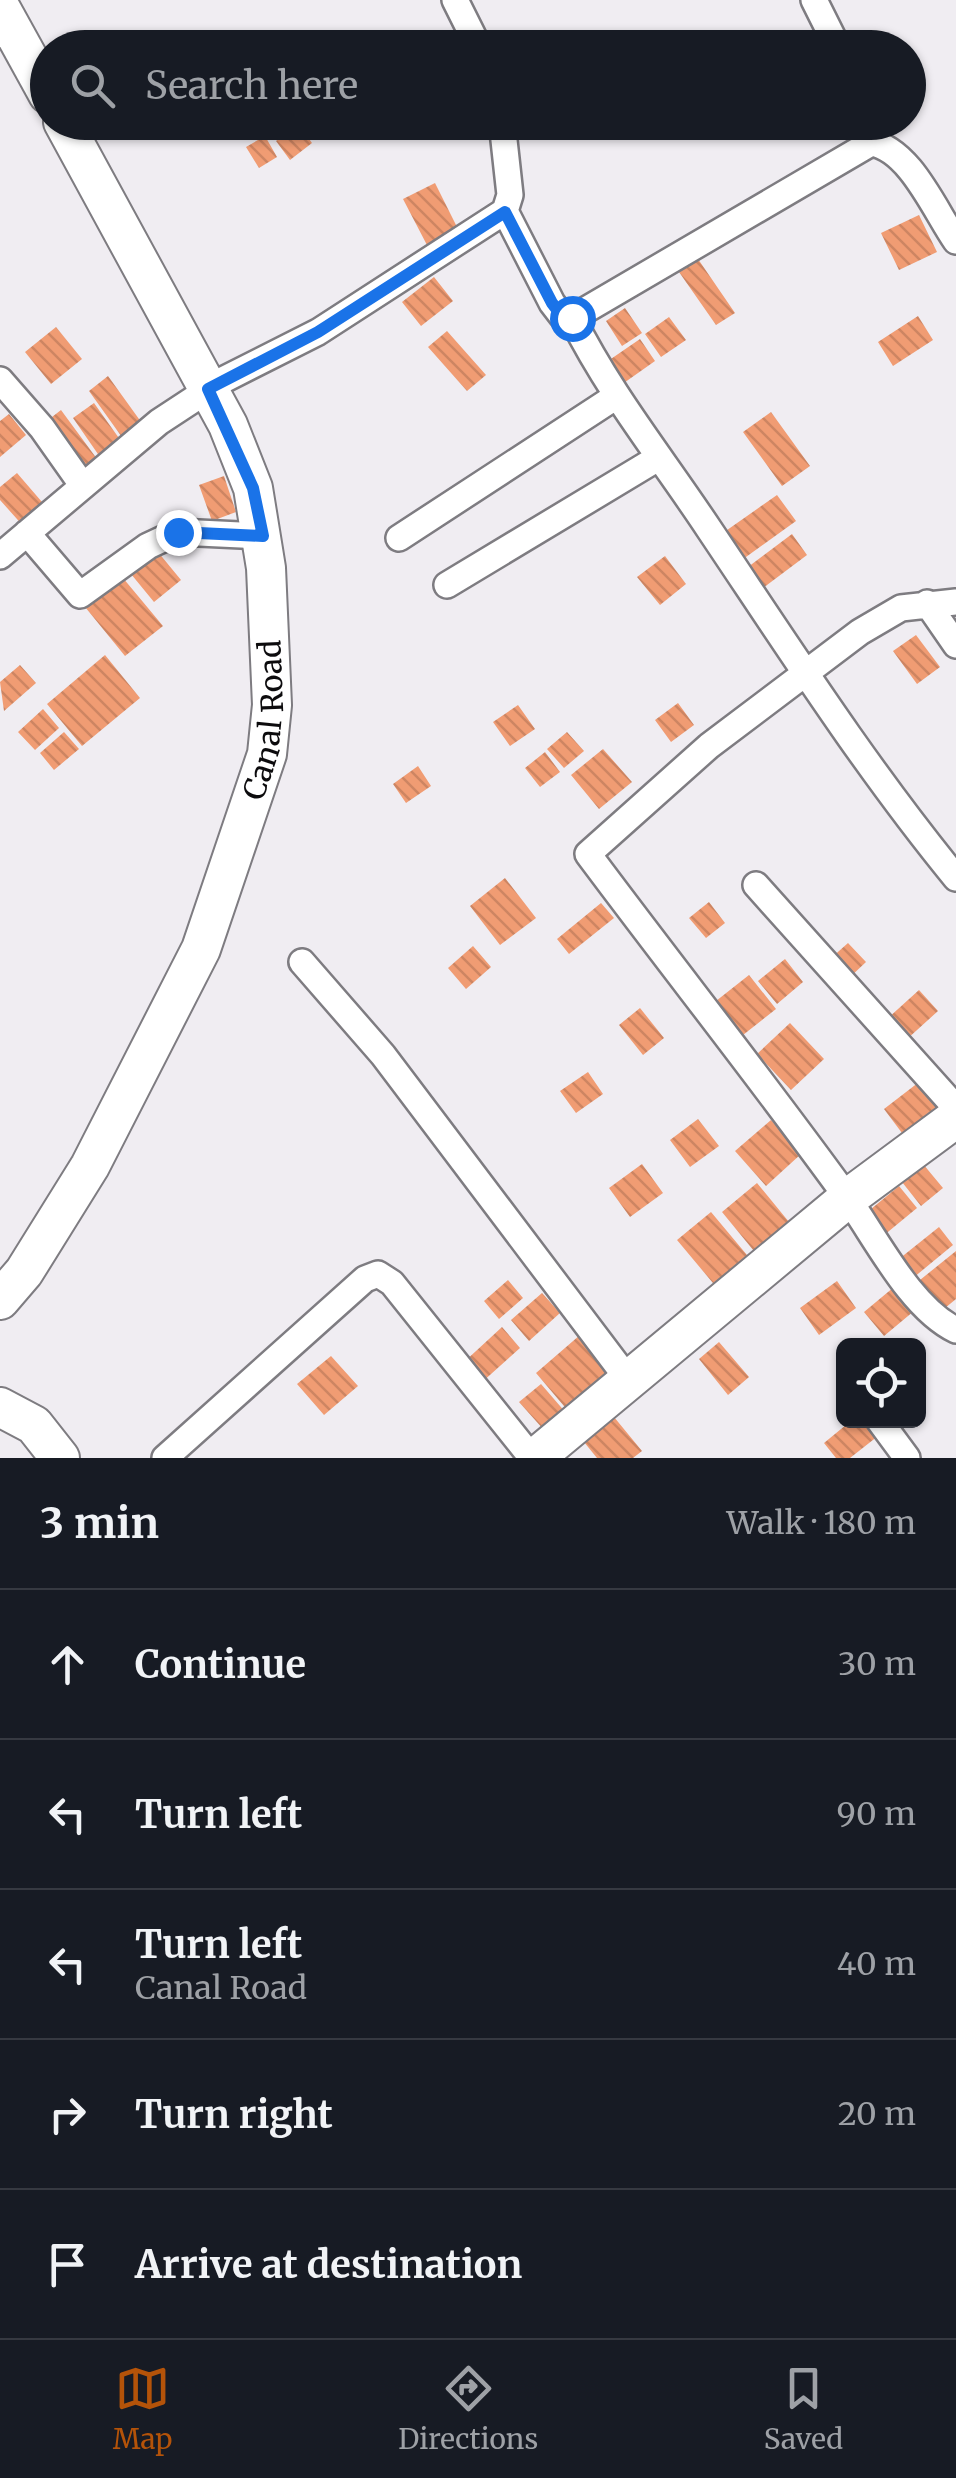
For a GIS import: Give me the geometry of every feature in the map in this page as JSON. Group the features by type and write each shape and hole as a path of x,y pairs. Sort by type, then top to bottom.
{"street":[{"path":"455,0 470,30"},
{"path":"814,0 829,30"},
{"path":"0,7 30,61"},
{"name":"Canal Road","path":"0,1300 24,1272 90,1166 201,948 243,836 267,754 272,705 263,536 253,488 216,384 74,140"},
{"path":"263,536 178,532 148,546 80,595 11,539 160,422 216,384 318,332 505,212 510,195 504,140"},
{"path":"505,212 552,303 562,316 572,318 874,140"},
{"path":"884,140 956,242"},
{"path":"572,318 615,398 804,674 868,767 956,878"},
{"path":"0,380 42,428 83,486"},
{"path":"399,538 615,398"},
{"path":"447,585 658,458"},
{"path":"956,602 927,603 887,616 709,746 588,854 848,1198 887,1260 941,1322 956,1330"},
{"path":"927,603 956,645"},
{"path":"756,886 956,1108"},
{"path":"302,962 383,1055 627,1378"},
{"path":"165,1458 365,1279 378,1274 392,1282 534,1458 848,1198 956,1118"},
{"path":"8,1409 34,1426 60,1458"},
{"path":"885,1428 907,1458"}],"building":[{"path":"267,140 277,157 259,168 246,147"},
{"path":"310,140 312,143 290,160 276,141"},
{"path":"435,183 459,231 428,247 403,199"},
{"path":"919,215 937,252 899,270 881,233"},
{"path":"698,259 735,313 716,325 679,272"},
{"path":"434,277 453,301 421,326 402,302"},
{"path":"625,308 642,333 622,346 606,321"},
{"path":"918,316 933,340 893,366 878,342"},
{"path":"669,317 686,340 661,357 645,334"},
{"path":"56,327 82,359 51,384 25,352"},
{"path":"447,331 486,375 467,391 428,347"},
{"path":"640,339 655,361 621,385 605,363"},
{"path":"108,376 144,426 124,440 89,391"},
{"path":"94,403 121,441 100,457 73,418"},
{"path":"61,410 100,463 82,476 43,424"},
{"path":"771,412 810,466 782,486 743,432"},
{"path":"9,414 26,435 0,457 0,421"},
{"path":"17,473 48,509 25,528 0,500 0,487"},
{"path":"224,476 236,512 212,521 199,485"},
{"path":"777,495 796,521 739,562 720,535"},
{"path":"792,534 807,555 759,591 744,570"},
{"path":"158,552 181,580 154,602 131,574"},
{"path":"665,556 686,584 660,605 637,577"},
{"path":"118,572 163,626 125,656 81,602"},
{"path":"916,635 940,667 917,684 893,651"},
{"path":"105,655 140,698 82,746 47,704"},
{"path":"20,665 36,683 4,711 0,682"},
{"path":"678,703 694,725 671,742 655,720"},
{"path":"518,705 535,729 510,746 493,722"},
{"path":"43,709 59,728 35,750 18,732"},
{"path":"64,732 79,749 54,770 40,753"},
{"path":"567,732 584,751 564,768 547,749"},
{"path":"603,749 632,782 599,809 571,775"},
{"path":"545,752 560,772 540,787 525,768"},
{"path":"418,766 431,786 406,803 393,784"},
{"path":"505,878 536,918 500,945 470,906"},
{"path":"709,902 725,923 706,938 689,918"},
{"path":"601,903 614,918 569,954 557,939"},
{"path":"848,943 866,962 848,979 830,959"},
{"path":"473,946 491,967 466,989 448,968"},
{"path":"785,959 803,982 777,1004 758,981"},
{"path":"749,975 776,1009 743,1035 716,1001"},
{"path":"919,990 938,1011 906,1040 887,1019"},
{"path":"640,1008 664,1038 643,1055 619,1025"},
{"path":"790,1023 824,1059 791,1090 757,1054"},
{"path":"588,1072 603,1094 576,1113 560,1091"},
{"path":"923,1079 950,1114 911,1145 884,1109"},
{"path":"698,1119 719,1146 690,1167 670,1140"},
{"path":"771,1120 801,1154 766,1186 735,1151"},
{"path":"642,1164 663,1193 630,1217 609,1188"},
{"path":"923,1164 943,1188 921,1206 902,1182"},
{"path":"757,1183 798,1233 763,1262 722,1212"},
{"path":"899,1186 917,1208 883,1236 865,1214"},
{"path":"711,1212 757,1267 723,1295 677,1240"},
{"path":"939,1227 953,1245 913,1278 899,1259"},
{"path":"956,1251 956,1299 939,1313 915,1284"},
{"path":"508,1280 523,1298 499,1319 484,1301"},
{"path":"837,1281 856,1308 819,1335 800,1308"},
{"path":"900,1282 920,1306 884,1336 864,1312"},
{"path":"542,1293 560,1313 529,1341 511,1320"},
{"path":"502,1327 520,1348 481,1383 463,1363"},
{"path":"580,1335 613,1375 569,1412 536,1373"},
{"path":"719,1342 749,1377 728,1395 699,1359"},
{"path":"331,1356 358,1386 324,1415 297,1384"},
{"path":"541,1384 573,1421 552,1439 519,1402"},
{"path":"614,1417 642,1451 633,1458 597,1458 584,1442"},
{"path":"842,1428 872,1428 878,1436 850,1458 836,1458 824,1443"}],"route":[{"path":"178,532 263,536 241,454 208,389 318,332 505,212 552,303 562,316 572,318"}]}
